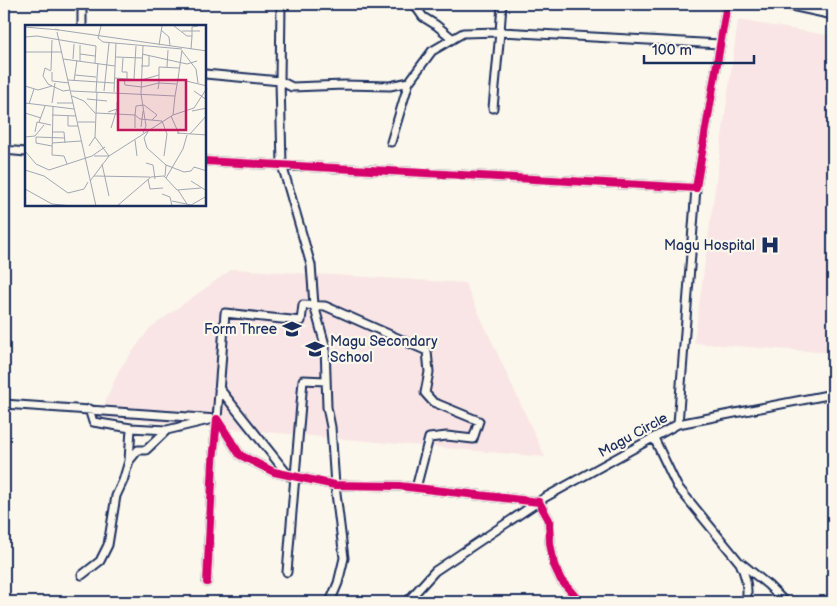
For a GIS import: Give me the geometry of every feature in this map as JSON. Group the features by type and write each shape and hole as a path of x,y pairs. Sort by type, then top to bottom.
{"street":[{"path":"82,4 82,25"},
{"path":"281,4 282,165 311,265 314,305 325,345 327,408 331,427 334,485 344,558 338,583 330,602"},
{"path":"414,4 423,17 453,39"},
{"path":"493,108 502,4"},
{"name":"Magu Circle","path":"407,602 435,571 544,498 678,424 696,188 727,4"},
{"path":"782,4 833,15"},
{"path":"391,142 409,82 432,51 463,33 500,32 720,44"},
{"path":"206,74 280,81 292,87 344,84 390,86 409,82"},
{"path":"4,150 25,152"},
{"path":"206,161 696,188"},
{"path":"207,582 213,462 225,313 301,320 303,305 325,306 427,350 429,372 425,393 433,402 479,421 473,438 447,436 429,438 416,488"},
{"path":"287,572 292,477 303,380 326,381"},
{"path":"219,388 292,477"},
{"path":"678,424 833,394"},
{"path":"4,404 217,418"},
{"path":"89,409 93,422 131,428 167,430 217,418"},
{"path":"217,418 240,455 274,472 292,477 334,485 399,486 539,502 549,520 550,544 554,565 561,580 580,602"},
{"path":"82,575 100,561 108,545 116,496 124,481 129,460 131,428"},
{"path":"129,460 138,450 146,450 167,430"},
{"path":"654,438 677,486 740,563 746,576 748,595 746,602"},
{"path":"740,563 762,579 785,602"}],"shaded area":[{"name":"Magu Hospital","path":"738,20 833,36 833,353 694,343"},
{"name":"Magu Secondary School","path":"232,269 465,283 545,457 99,417 119,370 150,328"}],"cycle path":[{"path":"206,161 696,188 727,4"},
{"path":"207,582 217,419 240,455 274,472 335,485 399,486 539,502 549,520 550,543 554,565 561,580 580,602"}],"place":[{"name":"Magu Hospital","path":"770,245"},
{"name":"Form Three","path":"292,329"},
{"name":"Magu Secondary School","path":"315,349"}]}
